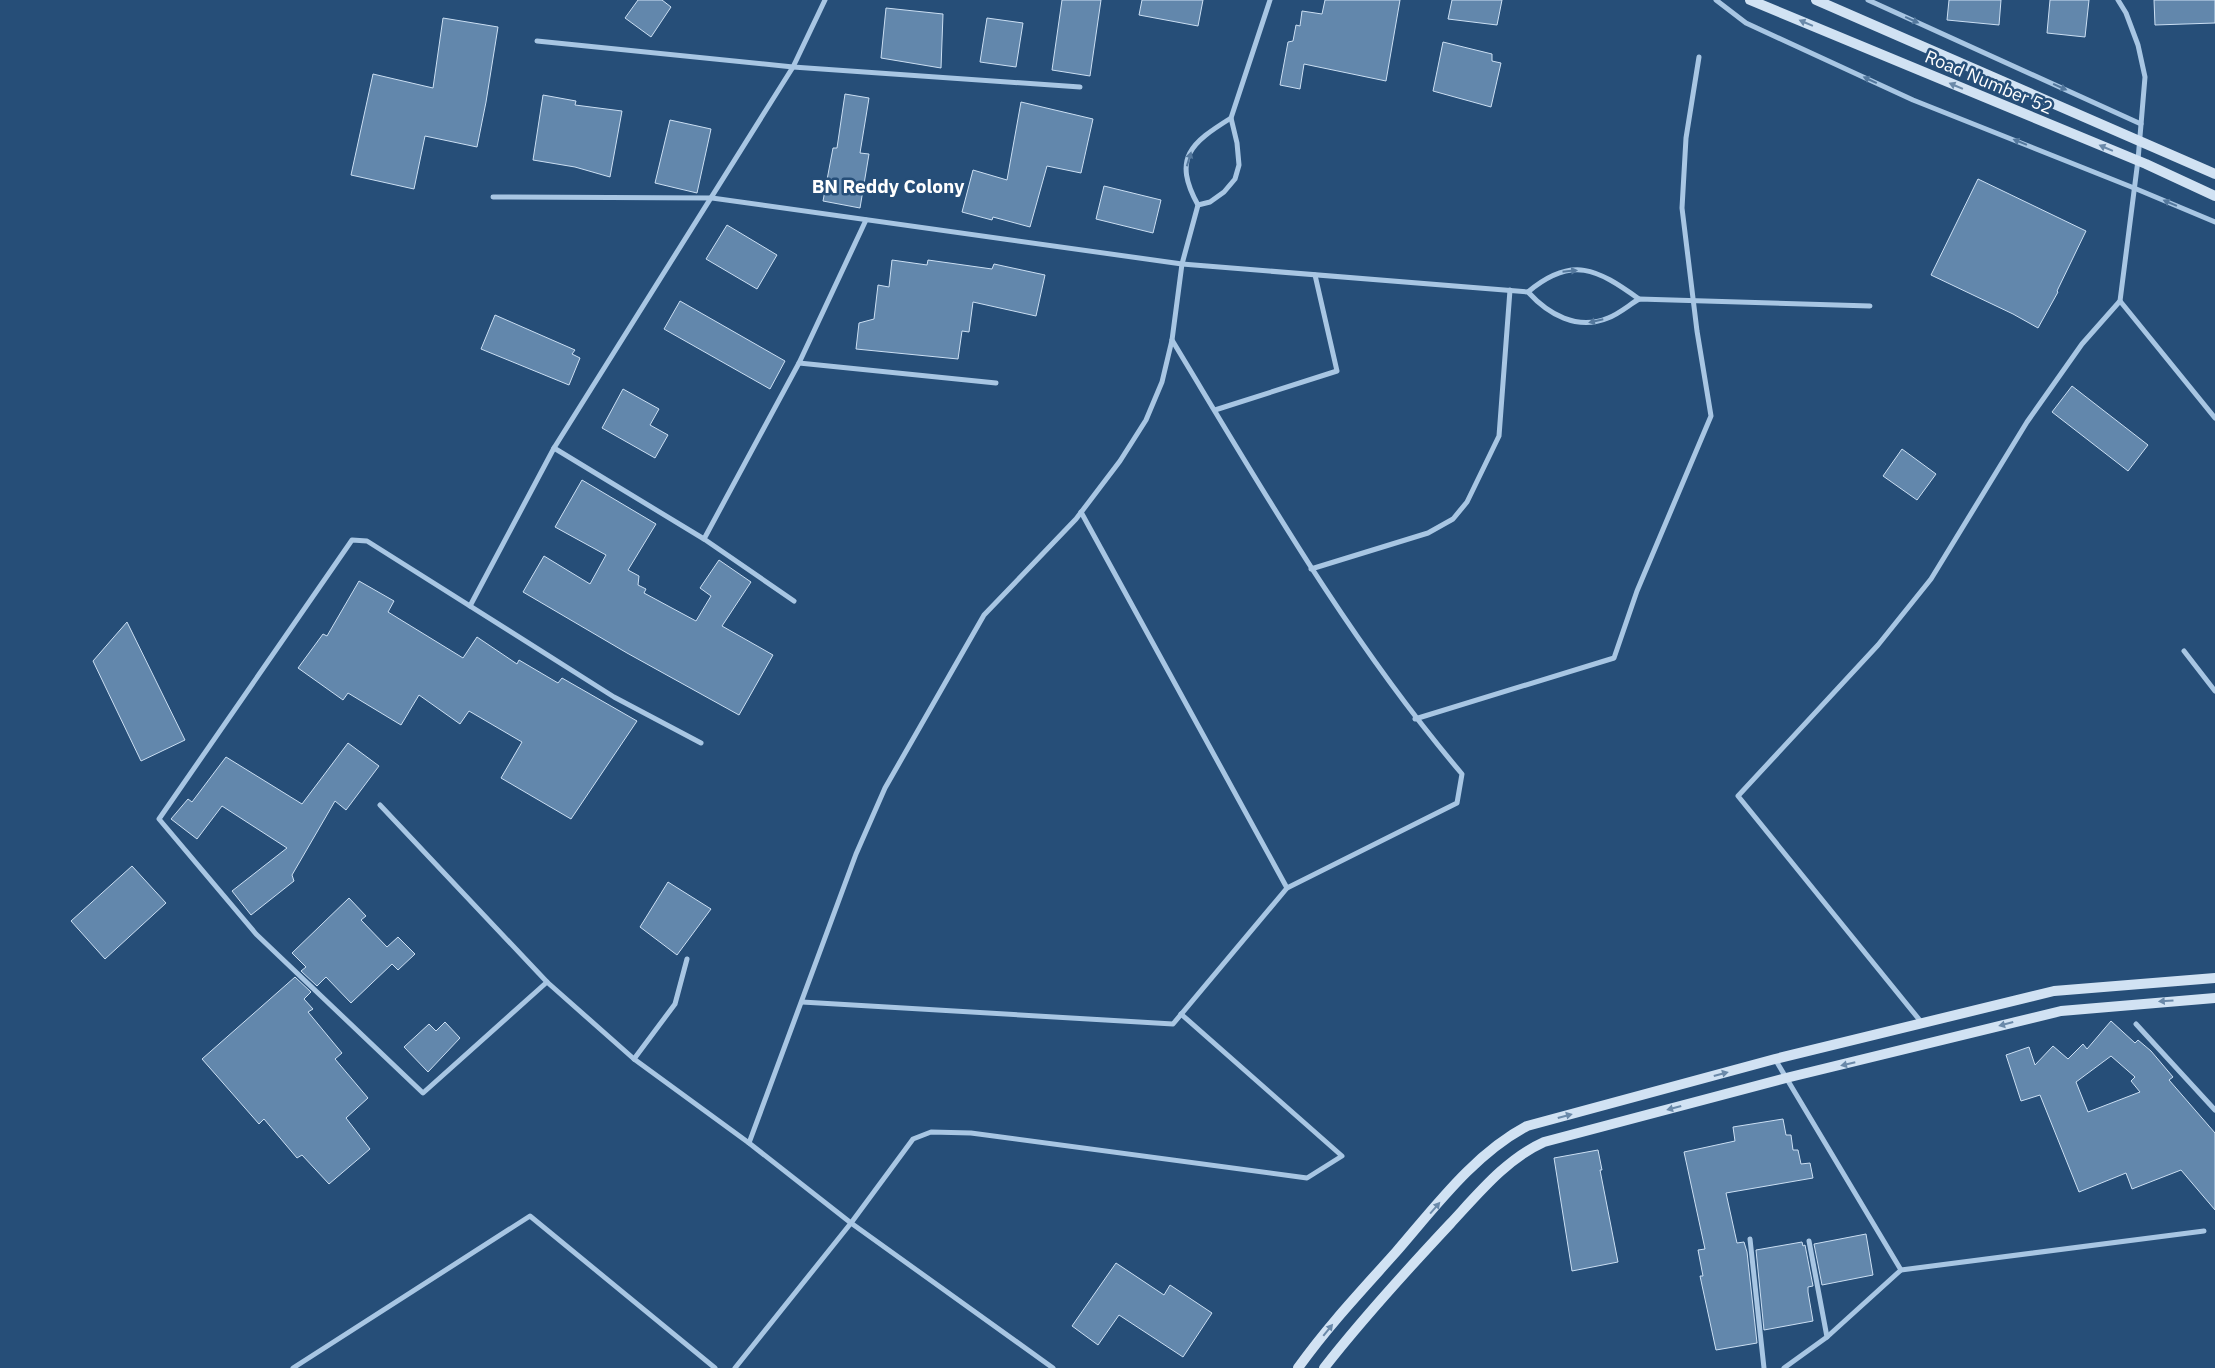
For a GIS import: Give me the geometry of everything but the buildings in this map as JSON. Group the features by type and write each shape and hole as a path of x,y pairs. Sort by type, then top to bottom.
{"street":[{"path":"470,606 554,448 793,67 825,0"},
{"path":"1198,205 1210,202 1224,192 1235,180 1238,164 1237,143 1231,118 1270,0"},
{"path":"1716,0 1746,23 1913,100 2215,222"},
{"name":"Road Number 52","path":"1750,0 2146,164 2215,196"},
{"name":"Road Number 52","path":"1816,0 2215,174"},
{"path":"1868,0 2141,124"},
{"path":"1923,1023 1738,796 1878,645 1931,579 2027,422 2082,344 2120,301 2145,77 2138,45 2126,13 2118,0"},
{"path":"538,41 793,67 1080,87"},
{"path":"1414,719 1614,658 1637,591 1711,416 1697,331 1695,300 1682,208 1686,138 1699,58"},
{"path":"749,1144 856,854 885,788 984,615 1081,512 1120,461 1146,420 1162,382 1172,340 1182,264 1198,205 1187,185 1186,162 1194,145 1231,118"},
{"path":"492,198 712,198 1182,264 1528,292 1559,272 1584,269 1612,280 1639,299"},
{"path":"704,539 799,363 866,220"},
{"path":"1215,410 1337,371 1315,275"},
{"path":"1311,569 1428,534 1453,519 1467,502 1499,436 1510,290"},
{"path":"1528,292 1543,308 1563,319 1589,324 1609,318 1639,299 1870,306"},
{"path":"2120,301 2215,418"},
{"path":"802,1002 1173,1024 1287,888 1457,804 1462,774 1414,719 1311,569 1172,340"},
{"path":"799,363 996,383"},
{"path":"554,448 704,539 794,601"},
{"path":"1081,512 1287,888"},
{"path":"547,982 423,1092 256,934 159,819 352,540 367,541 614,697 701,743"},
{"path":"2184,651 2215,691"},
{"path":"380,805 547,982 634,1059 749,1144 851,1224 1053,1368"},
{"path":"634,1059 675,1004 687,959"},
{"path":"1298,1368 1333,1323 1458,1181 1480,1160 1527,1126 1775,1059 2054,991 2215,978"},
{"path":"1324,1368 1356,1328 1484,1188 1529,1149 1544,1142 1786,1078 2061,1010 2215,998"},
{"path":"735,1368 851,1224 914,1139 931,1132 971,1134 1308,1178 1342,1156 1181,1014"},
{"path":"2136,1024 2215,1110"},
{"path":"1775,1059 1901,1270"},
{"path":"293,1368 530,1216 715,1368"},
{"path":"1784,1368 1827,1337 1901,1270 2204,1231"},
{"path":"1750,1239 1764,1368"},
{"path":"1809,1241 1827,1337"}],"district":[{"name":"BN Reddy Colony","path":"888,186"}]}
